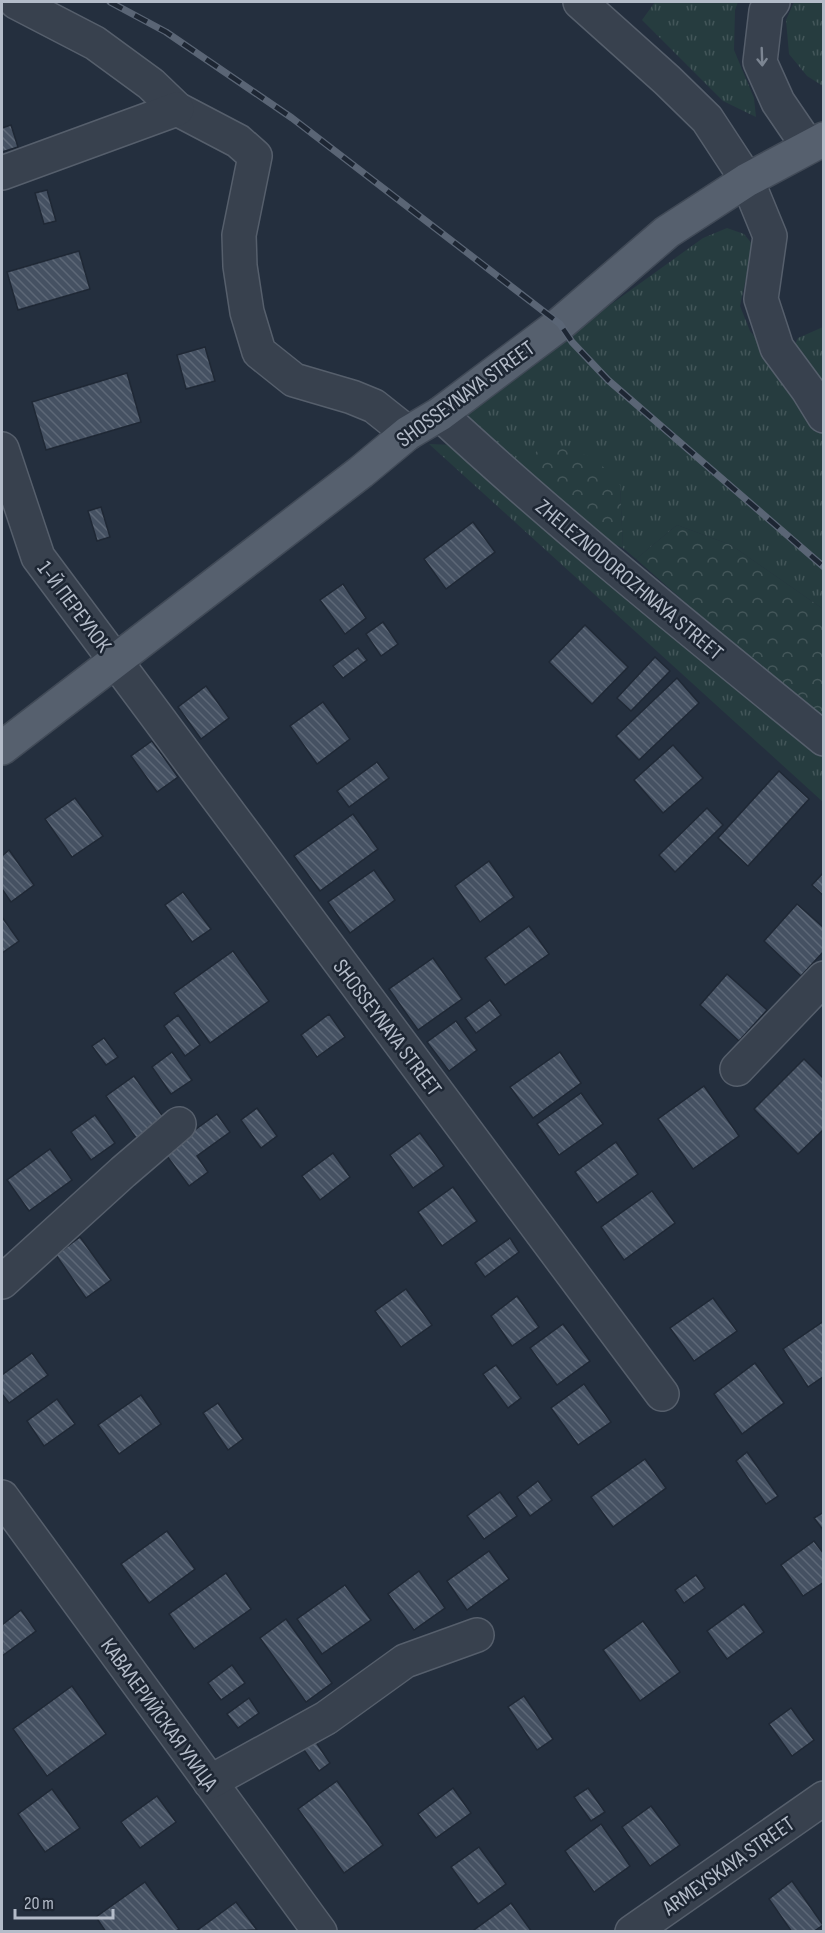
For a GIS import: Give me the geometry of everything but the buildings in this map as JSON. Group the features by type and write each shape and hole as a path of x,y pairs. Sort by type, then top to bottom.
{"main road":[{"name":"SHOSSEYNAYA STREET","path":"2,748 361,472 408,433 440,414 560,324 667,232 747,180 815,143"}],"street":[{"path":"16,2 95,42 151,84 177,109 237,141 255,156 239,235 240,266 247,312 259,352 294,380 374,406 408,433"},
{"path":"580,2 707,119 747,180 770,236 761,298 777,348 824,416"},
{"path":"773,2 766,11 760,62 778,102 815,143"},
{"path":"2,172 177,109"},
{"name":"ZHELEZNODOROZHNAYA STREET","path":"440,414 603,558 824,739"},
{"name":"1-Й ПЕРЕУЛОК","path":"2,449 38,557 115,660"},
{"name":"SHOSSEYNAYA STREET","path":"115,660 662,1394"},
{"path":"737,1069 824,978"},
{"path":"2,1282 179,1124"},
{"name":"КАВАЛЕРИЙСКАЯ УЛИЦА","path":"2,1497 320,1932"},
{"path":"210,1782 326,1718 405,1661 477,1635"},
{"name":"ARMEYSKAYA STREET","path":"632,1932 824,1798"}],"green space":[{"path":"655,2 738,2 735,10 734,50 754,98 756,117 723,101 642,20"},
{"path":"794,2 823,2 823,86 807,76 789,54 786,20"},
{"path":"727,228 744,234 753,245 740,306 750,331 787,376 823,435 823,609 731,545 677,525 636,559 623,548 620,485 517,469 470,422 468,412 478,400 703,238"},
{"path":"823,327 823,399 793,349 798,338"},
{"path":"547,442 595,458 620,485 623,548 602,539 517,469"},
{"path":"429,444 455,445 823,757 823,802"},
{"path":"677,525 731,545 823,609 823,719 771,678 636,559"}],"railway":[{"path":"110,2 166,32 292,118 560,324 572,342 608,380 824,567"}]}
